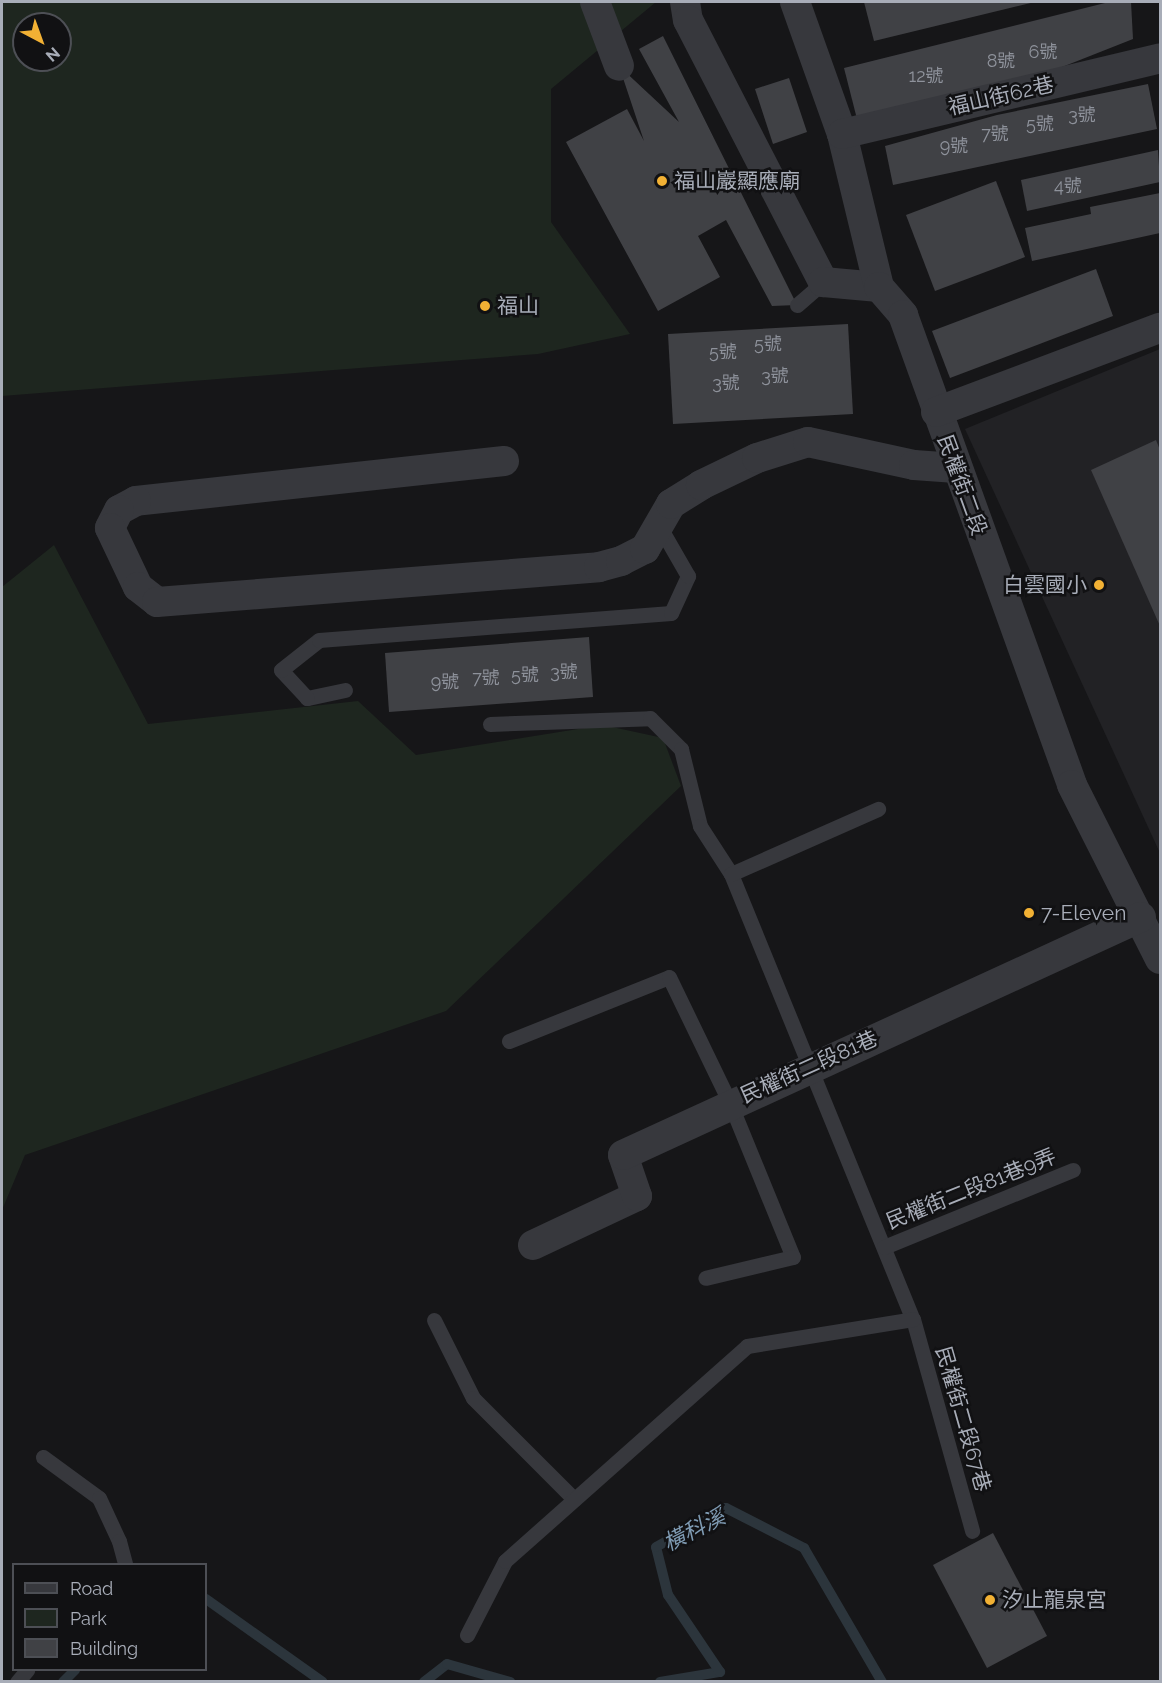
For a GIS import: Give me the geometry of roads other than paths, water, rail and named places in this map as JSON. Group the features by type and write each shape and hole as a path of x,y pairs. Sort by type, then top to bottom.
{"street":[{"path":"595,2 619,66"},
{"path":"685,2 688,20 823,282 879,287"},
{"name":"民權街二段","path":"795,2 842,134 879,287 903,315 956,468 1072,785 1161,959"},
{"name":"福山街62巷","path":"842,134 1161,58"},
{"path":"936,412 1161,328"},
{"path":"504,461 136,501 119,510 110,528 138,588 157,602 599,567 645,549 657,522 671,504 701,485 757,458 808,442 914,465 956,468"},
{"name":"民權街二段81巷","path":"533,1245 637,1196 623,1155 730,1103 1141,917"}],"lane":[{"path":"797,305 823,282"},
{"path":"345,690 307,698 281,670 319,640 671,613 688,576 657,522"},
{"name":"民權街二段81巷9弄","path":"490,724 650,718 681,749 700,826 731,874 812,1066 913,1318"},
{"path":"731,874 878,809"},
{"path":"509,1041 669,977 730,1103 793,1257 705,1278"},
{"name":"民權街二段81巷9弄","path":"884,1247 1073,1170"},
{"path":"467,1635 504,1561 747,1346 913,1318"},
{"name":"民權街二段67巷","path":"913,1318 972,1532"},
{"path":"434,1320 473,1398 574,1499"},
{"path":"43,1457 99,1498 119,1541 125,1563"}],"waterway":[{"name":"橫科溪","path":"660,1682 720,1672 668,1595 656,1547 726,1508 804,1548 882,1682"},
{"name":"橫科溪","path":"207,1600 323,1682"},
{"name":"橫科溪","path":"424,1682 447,1664 510,1682"},
{"name":"橫科溪","path":"63,1682 74,1671"}],"place":[{"name":"福山巖顯應廟","path":"662,181"},
{"name":"福山","path":"485,306"},
{"name":"白雲國小","path":"1099,585"},
{"name":"7-Eleven","path":"1029,913"},
{"name":"汐止龍泉宮","path":"990,1600"}]}
